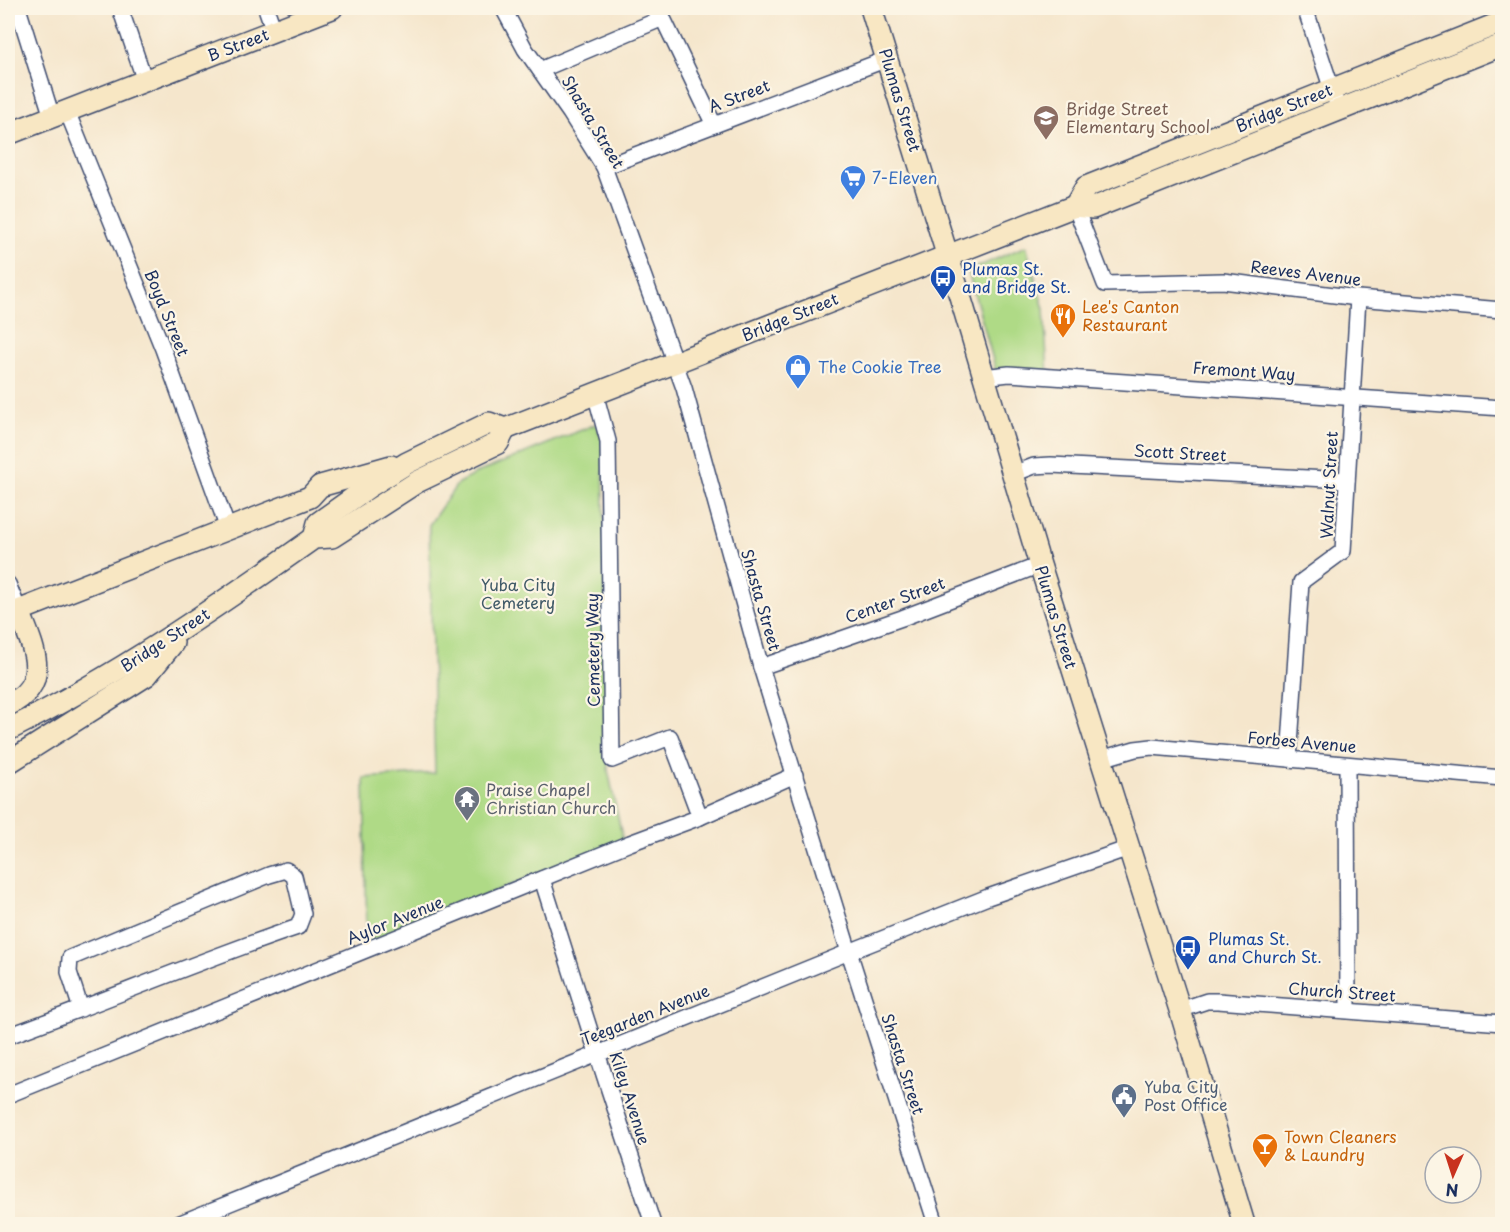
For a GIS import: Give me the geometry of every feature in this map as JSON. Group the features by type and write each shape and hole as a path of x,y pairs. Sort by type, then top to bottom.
{"main road":[{"name":"B Street","path":"8,134 332,8"},
{"name":"Plumas Street","path":"871,8 1244,1224"},
{"name":"Bridge Street","path":"1075,206 1086,187 1503,22"},
{"name":"Bridge Street","path":"8,730 79,693 185,629 314,538 332,537 417,482 498,443 505,429 1075,206 1093,208 1503,45"},
{"name":"Bridge Street","path":"314,538 318,523 407,463 489,423 505,429"},
{"path":"8,705 21,698 29,690 36,673 35,653 13,613 310,497 320,486 407,463"},
{"path":"8,763 147,675 185,629"}],"street":[{"name":"Boyd Street","path":"18,8 59,114 163,349 228,529"},
{"path":"120,8 145,81"},
{"path":"266,8 274,31"},
{"name":"Shasta Street","path":"503,8 525,49 604,167 684,388 761,667 936,1224"},
{"path":"1305,8 1339,110"},
{"path":"540,70 660,13 714,125"},
{"name":"A Street","path":"604,167 887,58"},
{"name":"Reeves Avenue","path":"1075,206 1105,284 1223,281 1358,298 1503,310"},
{"name":"Walnut Street","path":"1289,759 1301,582 1343,551 1358,298"},
{"name":"Fremont Way","path":"983,377 1009,374 1503,408"},
{"name":"Cemetery Way","path":"595,393 608,441 612,760 670,737 700,817"},
{"name":"Scott Street","path":"1013,474 1034,466 1051,465 1347,480"},
{"name":"Center Street","path":"761,667 902,618 1040,565"},
{"path":"8,584 13,613"},
{"name":"Forbes Avenue","path":"1101,759 1152,747 1503,778"},
{"path":"1347,765 1348,1010"},
{"name":"Aylor Avenue","path":"8,1095 700,817 795,776"},
{"name":"Teegarden Avenue","path":"178,1224 988,897 1129,848"},
{"path":"8,1036 81,1009 246,944 298,927 303,914 294,876 286,870 269,875 70,958 69,972 81,1009"},
{"name":"Kiley Avenue","path":"542,879 653,1224"},
{"name":"Church Street","path":"1179,1010 1208,1001 1218,1001 1503,1023"}],"green space":[{"path":"1026,246 1044,309 1048,376 997,374 968,271"},
{"name":"Yuba City Cemetery","path":"596,424 603,442 608,770 623,841 367,942 364,778 435,773 429,525 458,483 479,472"}],"place":[{"name":"Bridge Street Elementary School","path":"1046,141"},
{"name":"7-Eleven","path":"853,201"},
{"name":"Plumas St. and Bridge St.","path":"943,301"},
{"name":"Lee's Canton Restaurant","path":"1063,339"},
{"name":"The Cookie Tree","path":"798,390"},
{"name":"Praise Chapel Christian Church","path":"467,822"},
{"name":"Plumas St. and Church St.","path":"1188,971"},
{"name":"Yuba City Post Office","path":"1124,1119"},
{"name":"Town Cleaners & Laundry","path":"1265,1169"}]}
